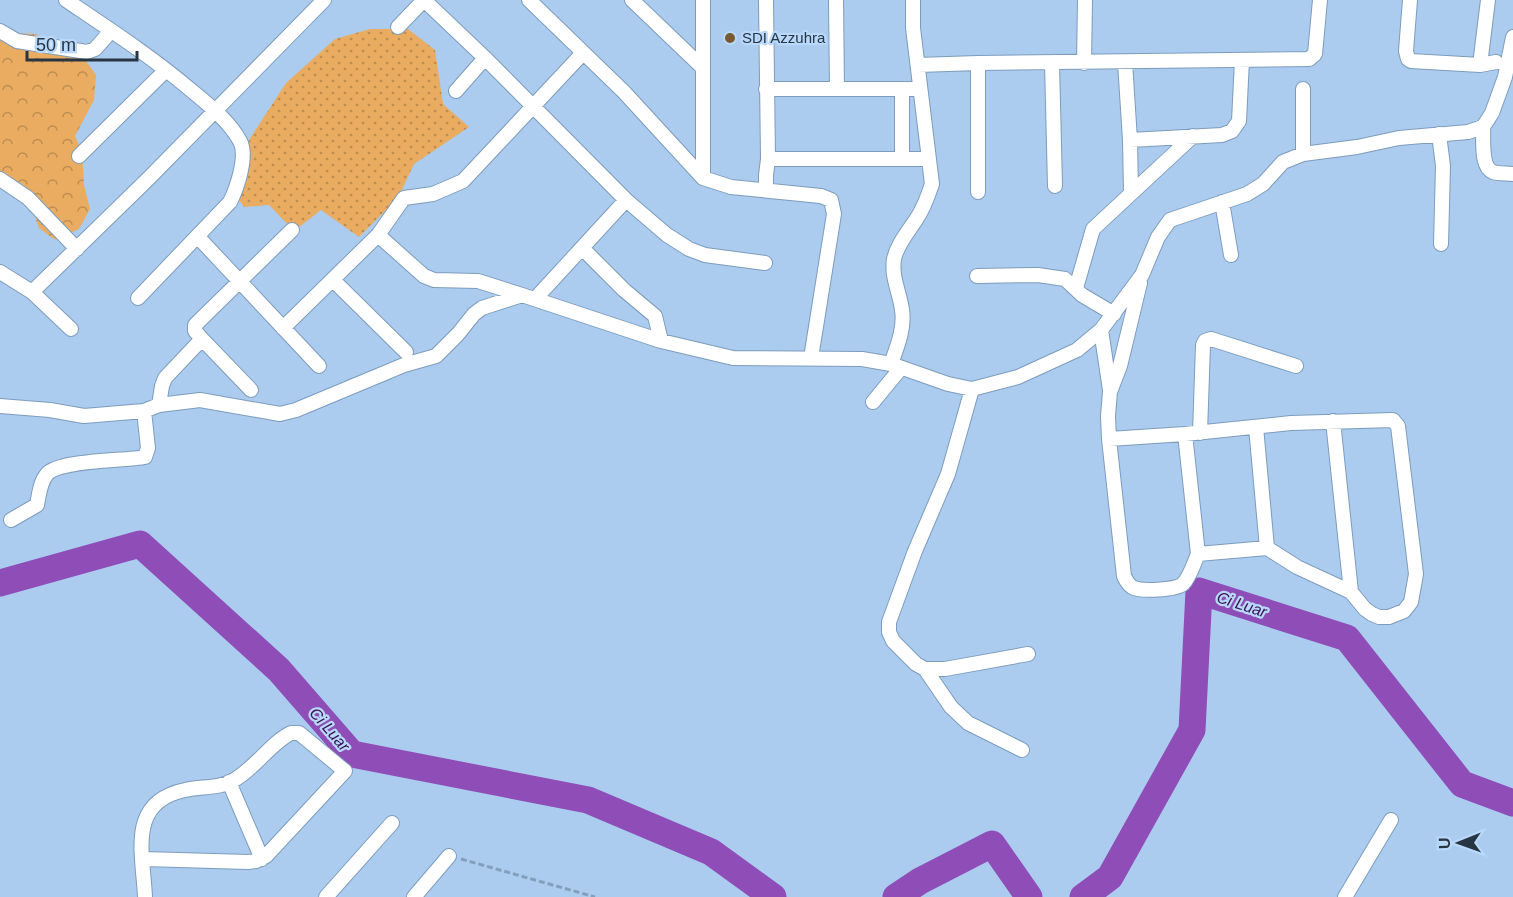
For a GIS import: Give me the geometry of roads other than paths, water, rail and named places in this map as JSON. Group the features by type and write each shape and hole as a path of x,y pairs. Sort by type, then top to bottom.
{"street":[{"path":"66,0 166,69 216,111 240,141 241,168 235,193 230,202 138,298"},
{"path":"32,292 216,111 324,0"},
{"path":"398,27 423,0 485,58 626,200 667,235 689,249 705,255 765,263"},
{"path":"529,0 631,99 703,178 732,187 821,196 831,200 834,214 811,358"},
{"path":"632,0 703,68"},
{"path":"703,0 703,178"},
{"path":"766,0 768,159 766,190"},
{"path":"836,0 837,89"},
{"path":"873,402 896,366 903,320 896,287 894,259 919,216 932,184 920,89 913,0"},
{"path":"1084,63 1085,0"},
{"path":"918,65 1311,58 1316,54 1320,0"},
{"path":"1410,0 1406,51 1408,59 1480,65 1496,62"},
{"path":"1480,65 1488,0"},
{"path":"0,31 17,40 87,52 95,49 111,31"},
{"path":"1513,37 1505,77 1492,113 1483,127 1485,163 1489,169 1499,173 1513,174"},
{"path":"283,328 378,235 404,198 433,194 463,181 583,53"},
{"path":"456,91 485,58"},
{"path":"1130,140 1226,134 1236,127 1239,121 1242,60"},
{"path":"1125,62 1131,192"},
{"path":"978,63 978,192"},
{"path":"1052,63 1055,186"},
{"path":"79,156 166,69"},
{"path":"766,89 920,89"},
{"path":"902,89 902,159"},
{"path":"1303,89 1303,154"},
{"path":"1110,392 1120,366 1142,275 1158,237 1170,220 1247,194 1263,184 1282,162 1303,154 1357,147 1399,138 1468,132 1483,127"},
{"path":"1439,134 1443,166 1441,244"},
{"path":"1076,288 1093,229 1193,136"},
{"path":"768,159 929,159"},
{"path":"0,179 28,198 77,249"},
{"path":"536,299 626,200"},
{"path":"1222,202 1231,255"},
{"path":"251,390 195,331 197,322 292,230"},
{"path":"378,235 424,276 434,280 478,281 662,341 732,358 862,359 896,366 948,384 972,389 1018,377 1077,350 1101,330 1142,275"},
{"path":"198,237 319,366"},
{"path":"583,249 624,290 655,316 662,341"},
{"path":"0,272 32,292 71,329"},
{"path":"977,276 1038,275 1069,281 1082,295 1113,314"},
{"path":"333,280 406,352"},
{"path":"0,406 50,410 84,416 144,411 159,405 200,400 280,414 296,410 404,365 436,356 474,314 488,306 522,295"},
{"path":"1101,330 1110,392 1109,439 1124,576 1133,588 1140,590 1178,587 1186,581 1198,554 1185,434"},
{"path":"159,405 165,378 202,339"},
{"path":"1200,433 1205,341 1211,339 1296,366"},
{"path":"972,389 948,474 915,551 889,622 889,632 893,641 916,664 925,669 951,707 968,723 1022,750"},
{"path":"11,520 37,506 41,486 48,472 64,465 145,457 148,448 144,411"},
{"path":"1109,439 1333,421 1389,419 1398,426 1416,573 1411,602 1404,611 1397,615 1380,617 1372,614 1351,592 1297,567 1267,548 1198,554"},
{"path":"1333,421 1351,592"},
{"path":"1256,427 1267,548"},
{"path":"925,669 945,669 1028,654"},
{"path":"144,859 248,862 262,859 275,848 345,771 296,732 288,734 256,763 229,782 214,787 186,790 160,800 148,811 143,824 145,897"},
{"path":"229,782 262,859"},
{"path":"1345,897 1391,820"},
{"path":"326,897 392,823"},
{"path":"414,897 449,856"}],"waterway":[{"name":"Ci Luar","path":"0,583 140,544 279,670 352,754 588,800 711,852 773,897"},
{"name":"Ci Luar","path":"1083,897 1110,877 1192,730 1199,591 1347,638 1462,784 1513,803"},
{"name":"Ci Luar","path":"896,897 920,881 992,844 1029,897"}],"place":[{"name":"SDI Azzuhra","path":"730,38"}]}
